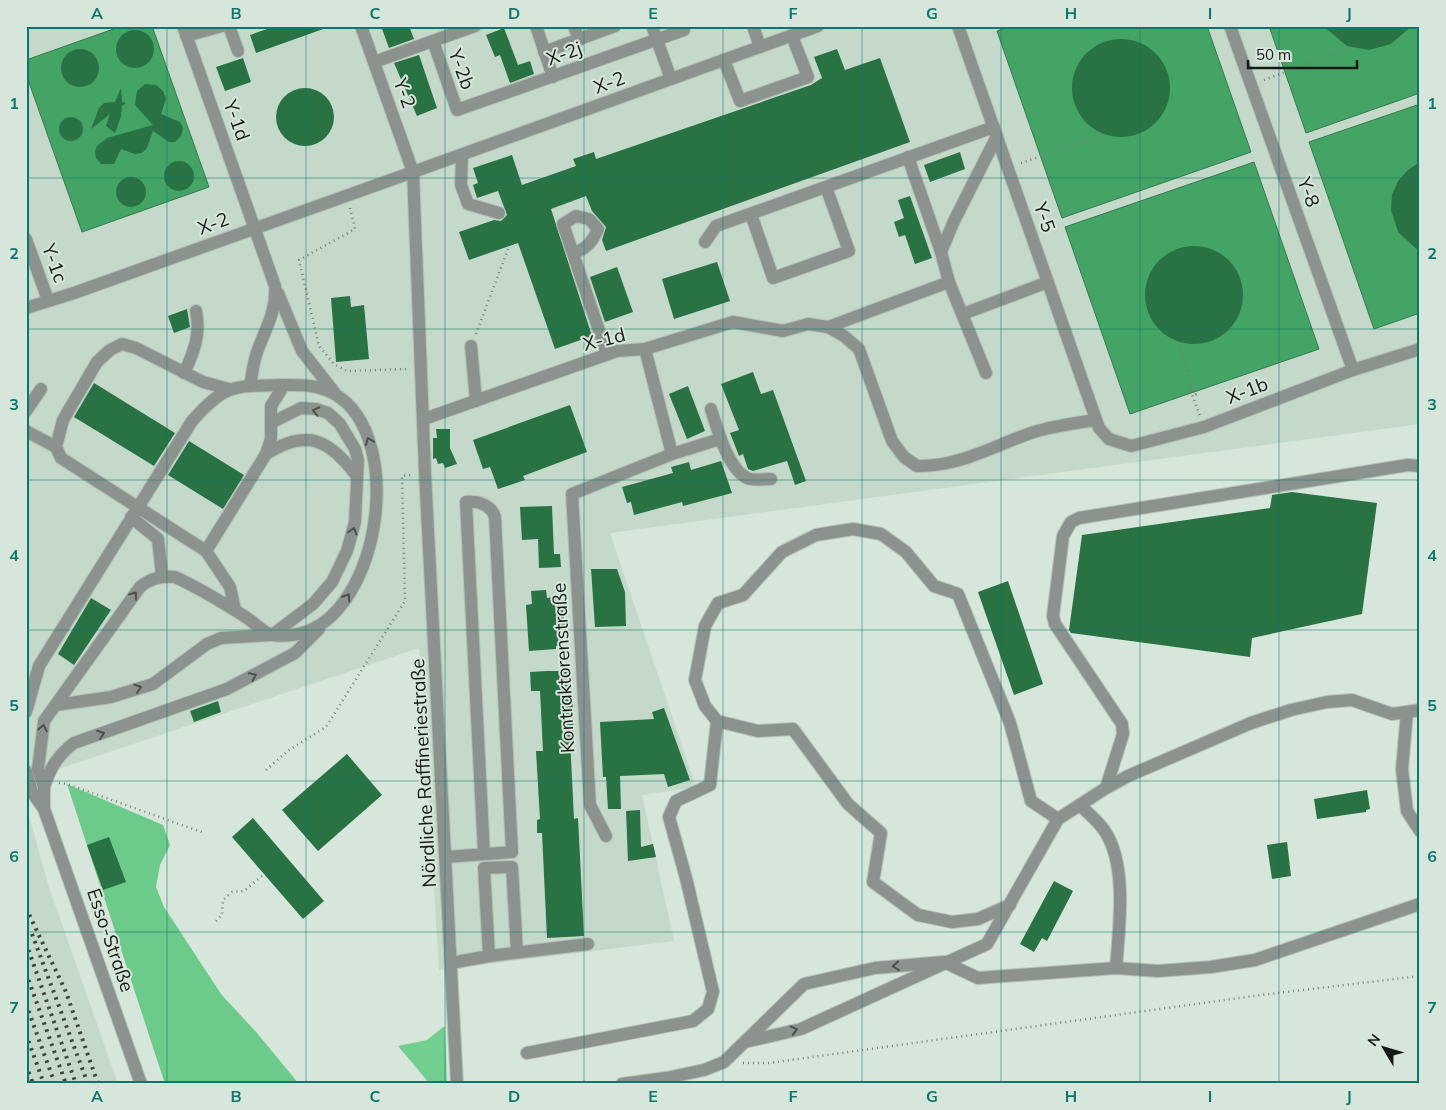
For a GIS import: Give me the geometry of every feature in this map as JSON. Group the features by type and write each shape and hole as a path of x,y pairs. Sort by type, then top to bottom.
{"street":[{"name":"Y-2","path":"361,26 413,172"},
{"path":"374,62 433,41 453,30 475,26"},
{"path":"536,26 553,76"},
{"path":"574,26 578,40"},
{"path":"544,52 616,26"},
{"path":"652,26 671,79"},
{"path":"753,26 760,47"},
{"name":"X-2","path":"26,308 74,293 818,26"},
{"name":"Y-5","path":"958,26 1096,420"},
{"name":"Y-8","path":"1230,26 1353,370"},
{"path":"184,31 221,27 238,51"},
{"name":"X-2j","path":"457,110 684,30"},
{"name":"Y-1d","path":"44,787 53,764 62,752 74,743 227,689 294,653 345,602 361,571 369,548 376,508 372,446 358,420 302,351 276,286 184,31"},
{"path":"724,60 740,101 808,76 792,36"},
{"name":"Y-2b","path":"433,41 457,110"},
{"path":"704,242 716,226 908,157 995,132"},
{"path":"941,252 995,132"},
{"path":"462,154 461,185 468,204 498,213"},
{"path":"908,157 950,282 986,373"},
{"path":"413,172 425,467"},
{"path":"751,214 773,278 849,251 826,187"},
{"name":"Y-1c","path":"26,239 48,300"},
{"path":"573,253 607,354"},
{"path":"828,328 950,282"},
{"path":"963,314 1048,282"},
{"path":"250,386 256,353 274,310 276,286"},
{"path":"184,373 197,342 199,325 196,310"},
{"path":"645,348 733,322 784,331 808,324 828,328 844,336 859,349 892,441 904,457 916,466 949,464 981,454 1031,433 1096,420"},
{"path":"56,447 63,420 97,362 110,350 122,344 136,348 203,382 229,389 250,386 314,386 328,390 341,400"},
{"path":"470,346 476,401"},
{"name":"X-1d","path":"424,420 607,354 645,348 672,454"},
{"name":"X-1b","path":"1096,420 1099,428 1109,439 1131,446 1204,427 1353,370 1420,350"},
{"path":"206,551 266,454 271,439 271,406 284,385"},
{"path":"26,411 41,389"},
{"path":"26,712 39,666 135,511 192,421 211,400 229,389"},
{"path":"271,423 301,408 328,413 340,424 355,449 358,460 356,475 358,497 355,522 347,551 332,582 314,604 272,635"},
{"path":"711,409 720,439 740,474 749,480 771,479"},
{"path":"26,430 56,447 61,458 135,511 206,551 230,588 235,610"},
{"path":"266,454 293,440 308,438 343,458 356,475"},
{"path":"672,454 720,439"},
{"name":"Kontraktorenstraße","path":"606,836 590,805 572,494 672,454"},
{"path":"1106,788 1123,734 1122,724 1055,624 1053,616 1063,536 1071,522 1079,518 1408,465 1420,466"},
{"name":"Nördliche Raffineriestraße","path":"425,467 458,1084"},
{"path":"446,857 512,852 495,517 489,507 466,502 484,854"},
{"path":"135,511 158,540 162,576"},
{"path":"1010,905 978,919 952,922 918,915 873,882 880,833 848,804 793,729 758,731 717,721 704,706 695,680 705,626 718,603 743,595 782,552 816,535 853,529 881,534 906,552 934,586 958,594 1010,723 1031,801 1058,820"},
{"path":"44,787 38,769 44,721 140,587 146,582 162,576 175,577 185,581 235,610 272,635"},
{"path":"56,705 111,697 153,684 213,640 233,636 294,635 308,632 325,623"},
{"path":"747,1042 801,1029 944,962 987,944 1058,820 1106,788 1205,741 1291,710 1327,702 1352,700 1384,713 1414,711 1402,769 1407,811 1420,832"},
{"path":"527,1053 693,1021 708,1009 713,992 686,878 669,817 676,801 710,784 717,721"},
{"name":"Esso-Straße","path":"27,775 32,792 44,809 142,1084"},
{"name":"Esso-Straße","path":"44,787 44,809"},
{"path":"1080,805 1104,831 1117,861 1119,920 1116,968"},
{"path":"489,956 484,868 512,867 517,952"},
{"path":"622,1084 704,1070 724,1062 747,1042 804,984 875,968 944,962 978,978 1116,968 1158,971 1211,967 1255,960 1420,904"},
{"path":"451,963 517,952 588,944"}],"path":[{"path":"1251,85 1350,48"},
{"path":"1008,168 1104,135"},
{"path":"346,196 355,229 299,260 319,346 334,364 347,371 369,369 370,372 404,371 412,367 422,367"},
{"path":"470,346 508,249"},
{"path":"1178,342 1196,394 1193,396"},
{"path":"1190,386 1204,427"},
{"path":"266,770 289,750 326,727 405,601 402,476 425,467"},
{"path":"44,787 62,782 204,833"},
{"path":"216,921 222,915 223,900 232,892 244,891 264,874"},
{"path":"724,1062 770,1063 1261,995 1420,976"}],"shaded area":[{"path":"26,26 1420,26 1420,424 610,533 696,787 642,795 674,941 439,970 419,648 26,780"},
{"path":"122,26 152,26 209,187 82,232 26,74 26,60"},
{"path":"1012,26 1207,26 1251,152 1062,218 997,31"},
{"path":"1269,26 1420,26 1420,93 1306,133"},
{"path":"1420,104 1420,313 1374,329 1309,142"},
{"path":"1254,162 1319,349 1130,414 1065,227"},
{"path":"67,784 163,825 170,845 160,865 156,887 164,907 221,994 257,1033 299,1084 165,1084"},
{"path":"26,805 48,884 118,1084 26,1084"},
{"path":"445,1027 447,1084 430,1084 398,1046 427,1040"}],"building":[{"path":"276,26 326,26 326,28 256,53 250,35"},
{"path":"381,26 409,26 414,39 389,48"},
{"path":"1323,26 1412,26 1391,44 1369,50 1347,46"},
{"path":"504,28 518,65 530,61 534,74 510,83 500,55 495,57 486,35"},
{"path":"135,30 149,35 154,49 149,63 135,68 121,63 116,49 121,35"},
{"path":"1121,39 1140,43 1156,53 1166,69 1170,88 1166,107 1156,123 1140,133 1121,137 1102,133 1086,123 1076,107 1072,88 1076,69 1086,53 1102,43"},
{"path":"80,49 94,54 99,68 94,82 80,87 66,82 61,68 66,54"},
{"path":"837,49 845,70 880,58 910,142 606,251 602,240 606,227 592,211 586,196 551,209 592,336 555,349 518,243 469,260 459,232 494,220 501,221 507,215 498,191 477,198 473,185 478,183 473,168 512,155 522,185 576,166 573,159 594,152 596,159 811,85 822,78 814,57"},
{"path":"419,55 437,108 417,116 394,63"},
{"path":"243,58 251,82 225,91 216,67"},
{"path":"145,84 156,85 163,91 166,99 161,114 180,122 183,128 181,136 175,142 169,142 153,131 147,148 142,153 135,154 121,149 114,164 101,164 96,158 95,151 97,146 107,138 153,125 135,105 137,91"},
{"path":"121,88 122,102 126,103 122,106 121,116 115,133 106,126 110,114 91,129 99,108 104,103 115,102"},
{"path":"299,88 311,88 326,96 334,111 334,123 326,138 311,146 299,146 284,138 276,123 276,111 284,96"},
{"path":"71,117 76,118 82,124 82,134 76,140 71,141 66,140 60,134 59,129 60,124 66,118"},
{"path":"960,152 965,169 930,182 924,165"},
{"path":"179,161 190,165 194,176 190,187 179,191 168,187 164,176 168,165"},
{"path":"1420,162 1420,252 1398,232 1391,210 1392,195 1398,181 1408,170"},
{"path":"131,177 142,181 146,192 142,203 131,207 120,203 116,192 120,181"},
{"path":"910,196 932,258 915,264 905,235 899,237 894,222 904,218 898,200"},
{"path":"1194,246 1213,250 1229,260 1239,276 1243,295 1239,314 1229,330 1213,340 1194,344 1175,340 1159,330 1149,314 1145,295 1149,276 1159,260 1175,250"},
{"path":"717,262 730,301 674,319 662,279"},
{"path":"617,267 633,312 605,322 590,277"},
{"path":"350,296 351,307 364,305 369,359 336,362 331,298"},
{"path":"187,309 190,327 174,333 168,316"},
{"path":"753,372 761,394 773,390 806,481 795,485 787,461 753,471 748,469 743,454 739,456 730,433 739,430 721,384"},
{"path":"94,383 175,433 154,466 74,417"},
{"path":"688,386 705,431 687,439 669,394"},
{"path":"570,405 587,452 523,476 525,480 498,489 490,467 483,469 473,440"},
{"path":"436,429 450,429 450,448 457,464 445,468 443,463 438,464 436,458 433,459 433,438 437,438"},
{"path":"189,441 244,475 223,509 168,475"},
{"path":"721,461 732,493 683,506 682,502 634,515 631,502 627,503 622,487 673,473 671,467 689,462 691,470"},
{"path":"1292,492 1377,503 1362,614 1252,638 1250,657 1071,633 1069,630 1082,535 1270,508 1272,495"},
{"path":"552,506 554,554 560,554 561,567 539,568 538,539 522,540 520,507"},
{"path":"591,569 617,569 625,592 626,626 595,627"},
{"path":"1008,581 1043,684 1014,695 978,592"},
{"path":"546,590 547,598 561,596 565,625 557,625 559,646 556,646 556,649 529,651 526,605 532,604 531,591"},
{"path":"91,598 111,610 74,665 58,654"},
{"path":"569,671 572,690 574,738 570,738 574,819 578,818 584,936 547,938 542,833 537,833 537,820 540,819 536,751 543,751 540,691 531,691 530,672"},
{"path":"218,701 221,712 194,722 190,711"},
{"path":"664,708 690,780 668,787 664,774 620,776 621,809 608,809 606,777 603,777 600,722 654,719 652,712"},
{"path":"347,754 382,795 318,851 282,810"},
{"path":"1367,790 1370,809 1366,810 1366,812 1317,819 1314,799"},
{"path":"640,810 641,847 653,844 656,857 628,861 626,811"},
{"path":"253,818 324,901 303,919 232,837"},
{"path":"109,837 126,882 103,890 87,845"},
{"path":"1287,842 1291,876 1272,879 1267,845"},
{"path":"1054,881 1073,891 1047,941 1042,938 1034,952 1020,944"}],"railway":[{"path":"26,908 66,992 98,1084"},
{"path":"32,934 88,1084"},
{"path":"26,943 76,1084"},
{"path":"26,973 66,1084"},
{"path":"26,1004 55,1084"},
{"path":"26,1034 44,1084"},
{"path":"26,1065 33,1084"}]}
